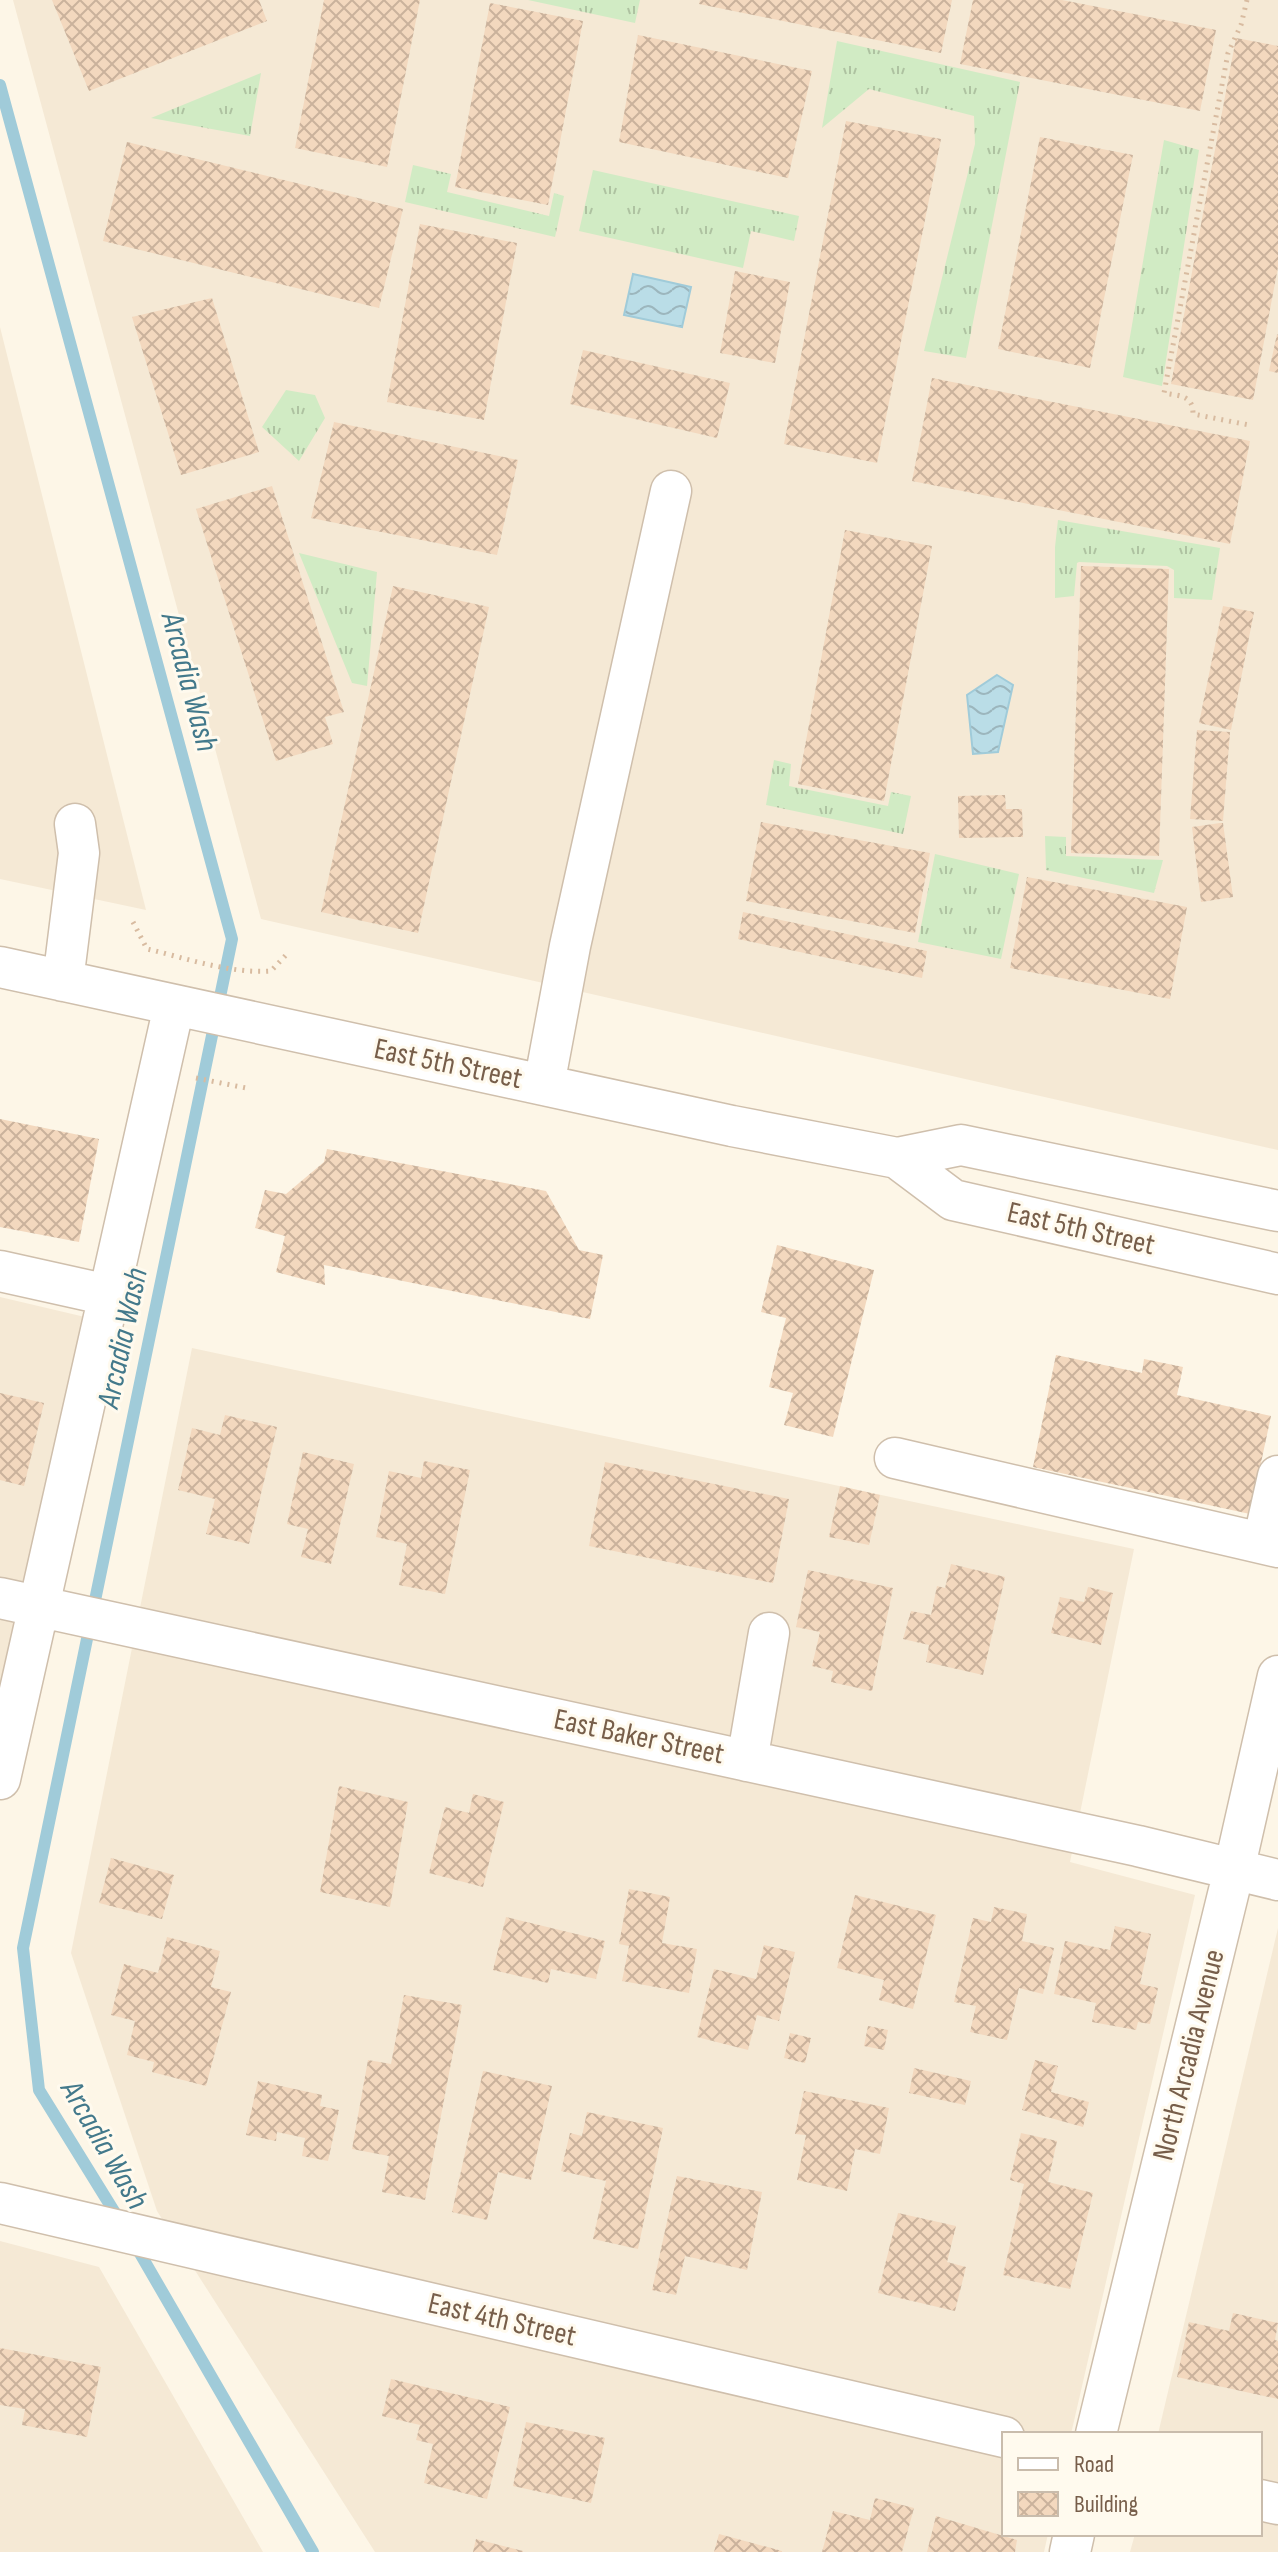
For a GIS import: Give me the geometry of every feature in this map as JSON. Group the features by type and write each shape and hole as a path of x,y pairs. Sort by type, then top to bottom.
{"street":[{"path":"544,1085 570,946 671,491"},
{"path":"63,981 79,853 75,824"},
{"name":"East 5th Street","path":"0,967 732,1126 897,1158 961,1145 1259,1201 1278,1211"},
{"path":"0,1779 108,1295 184,1008"},
{"name":"East 5th Street","path":"897,1158 953,1200 1278,1274"},
{"path":"0,1271 108,1295"},
{"path":"895,1458 1271,1545 1278,1476"},
{"name":"East Baker Street","path":"0,1598 1138,1846 1278,1880"},
{"path":"747,1761 769,1633"},
{"name":"North Arcadia Avenue","path":"1096,2432 1234,1870 1278,1676"},
{"name":"East 4th Street","path":"0,2203 1002,2437"}],"path":[{"path":"1247,0 1241,25 1228,53 1164,393 1189,398 1193,404 1193,414 1249,425"},
{"path":"133,922 147,949 207,963 254,972 271,971 286,955"},
{"path":"194,1077 246,1088"}],"shaded area":[{"path":"13,0 1278,0 1278,1150 261,919"},
{"path":"0,327 111,771 146,910 0,879"},
{"path":"0,1297 85,1317 0,1688"},
{"path":"192,1348 1134,1549 1070,1862 1195,1895 1071,2432 1002,2432 1002,2536 1048,2536 1044,2552 375,2552 157,2211 71,1953"},
{"path":"1278,1928 1278,2552 1130,2552 1134,2536 1262,2536 1262,2432 1158,2432"},
{"path":"0,2241 99,2267 263,2552 0,2552"}],"green space":[{"path":"528,0 640,0 635,23"},
{"path":"837,41 1020,82 966,358 924,351 975,144 974,116 869,89 822,128"},
{"path":"261,73 250,136 151,118"},
{"path":"1164,140 1199,150 1162,386 1123,377"},
{"path":"413,165 451,174 447,192 549,216 554,193 564,196 555,237 405,202"},
{"path":"593,170 799,216 794,241 751,231 743,268 579,231"},
{"path":"286,390 315,395 325,418 299,461 262,427"},
{"path":"1058,520 1220,548 1212,600 1174,598 1174,570 1167,566 1079,562 1074,596 1055,598"},
{"path":"299,553 377,572 367,686 352,683"},
{"path":"774,760 791,764 789,786 888,806 891,792 911,796 903,834 766,805"},
{"path":"1045,836 1066,837 1066,856 1163,860 1154,893 1046,870"},
{"path":"935,854 1019,874 1001,959 918,942"}],"water":[{"path":"633,274 691,287 682,327 624,315"},
{"path":"997,675 1013,685 998,752 973,754 967,695"}],"building":[{"path":"52,0 259,0 267,21 89,91"},
{"path":"324,0 420,0 387,167 295,148"},
{"path":"700,0 952,0 941,53 699,4"},
{"path":"973,0 1062,0 1216,30 1200,111 960,64"},
{"path":"490,3 583,21 548,205 455,187"},
{"path":"638,35 812,71 788,178 619,142"},
{"path":"1236,38 1278,46 1278,267 1253,400 1171,384"},
{"path":"846,121 941,139 877,463 784,444"},
{"path":"1040,137 1133,155 1090,368 998,349"},
{"path":"127,142 403,209 379,308 103,241"},
{"path":"420,224 517,243 484,420 387,402"},
{"path":"735,271 790,282 775,363 720,353"},
{"path":"212,298 259,452 181,475 132,317"},
{"path":"1278,335 1278,373 1269,371"},
{"path":"583,350 730,383 717,438 570,404"},
{"path":"932,378 1250,441 1230,544 912,481"},
{"path":"334,422 518,460 497,555 311,518"},
{"path":"272,486 344,712 325,717 333,744 276,761 196,509"},
{"path":"845,530 932,546 884,801 798,784"},
{"path":"1081,566 1169,569 1159,856 1071,853"},
{"path":"393,586 489,607 418,933 321,912"},
{"path":"1223,606 1254,612 1231,730 1199,723"},
{"path":"1197,730 1230,732 1223,821 1190,819"},
{"path":"1005,795 1006,809 1022,809 1023,837 959,838 958,796"},
{"path":"761,822 930,853 915,933 746,901"},
{"path":"1223,823 1233,897 1201,902 1192,827"},
{"path":"1027,877 1187,907 1170,999 1010,968"},
{"path":"743,912 927,951 922,978 738,939"},
{"path":"0,1119 99,1139 79,1242 0,1227"},
{"path":"327,1149 546,1191 579,1250 603,1255 590,1319 324,1265 325,1285 276,1272 285,1236 255,1228 265,1190 286,1194 324,1162"},
{"path":"777,1245 874,1270 833,1437 784,1425 793,1393 769,1387 786,1318 761,1312"},
{"path":"1056,1355 1142,1373 1144,1359 1183,1367 1177,1395 1271,1416 1250,1514 1033,1467"},
{"path":"0,1393 44,1403 24,1486 0,1480"},
{"path":"225,1415 277,1427 249,1544 206,1534 215,1499 178,1490 192,1428 220,1435"},
{"path":"303,1452 354,1464 331,1564 301,1557 308,1529 287,1524"},
{"path":"424,1461 470,1470 445,1594 399,1585 407,1544 376,1537 389,1471 421,1478"},
{"path":"605,1462 789,1499 773,1583 589,1546"},
{"path":"840,1486 880,1495 869,1545 829,1537"},
{"path":"951,1564 1005,1577 983,1675 926,1662 929,1645 903,1639 911,1611 931,1615 937,1586 945,1588"},
{"path":"808,1570 893,1588 872,1691 831,1682 833,1671 812,1666 820,1632 796,1627"},
{"path":"1088,1587 1113,1593 1101,1645 1051,1633 1060,1597 1084,1602"},
{"path":"339,1786 408,1802 390,1907 320,1892"},
{"path":"473,1794 504,1802 483,1887 429,1873 445,1807 469,1813"},
{"path":"111,1858 174,1875 162,1919 99,1903"},
{"path":"629,1889 670,1897 662,1943 697,1949 689,1993 622,1981 629,1946 619,1944"},
{"path":"855,1895 936,1915 913,2009 879,2000 884,1980 837,1968"},
{"path":"994,1907 1027,1914 1022,1941 1054,1948 1043,1994 1019,1988 1007,2040 970,2032 976,2006 954,2002 973,1918 991,1922"},
{"path":"506,1917 605,1941 596,1979 551,1969 548,1983 493,1970"},
{"path":"1115,1926 1151,1934 1140,1984 1158,1988 1150,2024 1138,2022 1136,2030 1092,2022 1096,2003 1054,1994 1065,1941 1110,1950"},
{"path":"167,1937 220,1951 211,1987 231,1992 206,2086 152,2072 154,2062 127,2055 135,2021 111,2015 124,1964 158,1973"},
{"path":"764,1945 795,1952 779,2021 757,2015 748,2050 697,2037 714,1969 756,1979"},
{"path":"404,1995 462,2005 425,2200 382,2192 389,2156 352,2149 368,2060 391,2064"},
{"path":"868,2026 888,2030 884,2050 864,2046"},
{"path":"790,2033 811,2038 805,2063 784,2058"},
{"path":"1035,2060 1058,2066 1051,2092 1089,2102 1083,2127 1022,2110"},
{"path":"914,2068 971,2081 965,2105 909,2093"},
{"path":"483,2071 552,2086 531,2180 498,2172 487,2220 452,2212"},
{"path":"258,2081 322,2095 320,2106 339,2110 328,2161 302,2156 305,2138 277,2132 276,2141 246,2135"},
{"path":"804,2091 889,2108 880,2154 855,2149 847,2191 797,2180 806,2135 795,2134"},
{"path":"587,2112 663,2128 638,2249 593,2239 606,2181 561,2171 570,2133 582,2136"},
{"path":"1021,2133 1057,2141 1048,2182 1093,2193 1070,2289 1003,2275 1024,2184 1010,2180"},
{"path":"677,2176 762,2192 747,2270 685,2256 676,2295 652,2290"},
{"path":"898,2213 956,2226 947,2262 966,2267 955,2311 878,2293"},
{"path":"1233,2313 1278,2323 1275,2340 1278,2341 1278,2399 1177,2377 1189,2322 1229,2331"},
{"path":"0,2348 101,2367 87,2437 22,2425 25,2409 0,2405"},
{"path":"391,2379 510,2407 487,2499 424,2483 433,2444 416,2440 420,2425 382,2416"},
{"path":"526,2422 605,2438 591,2503 513,2486"},
{"path":"875,2498 914,2508 902,2552 822,2552 833,2511 870,2520"},
{"path":"936,2516 1017,2540 1015,2552 927,2552"},
{"path":"719,2534 782,2551 782,2552 714,2552"},
{"path":"476,2539 523,2551 523,2552 473,2552"}],"waterway":[{"name":"Arcadia Wash","path":"0,85 232,939 23,1948 39,2090 120,2221"},
{"name":"Arcadia Wash","path":"134,2243 313,2552"}]}
